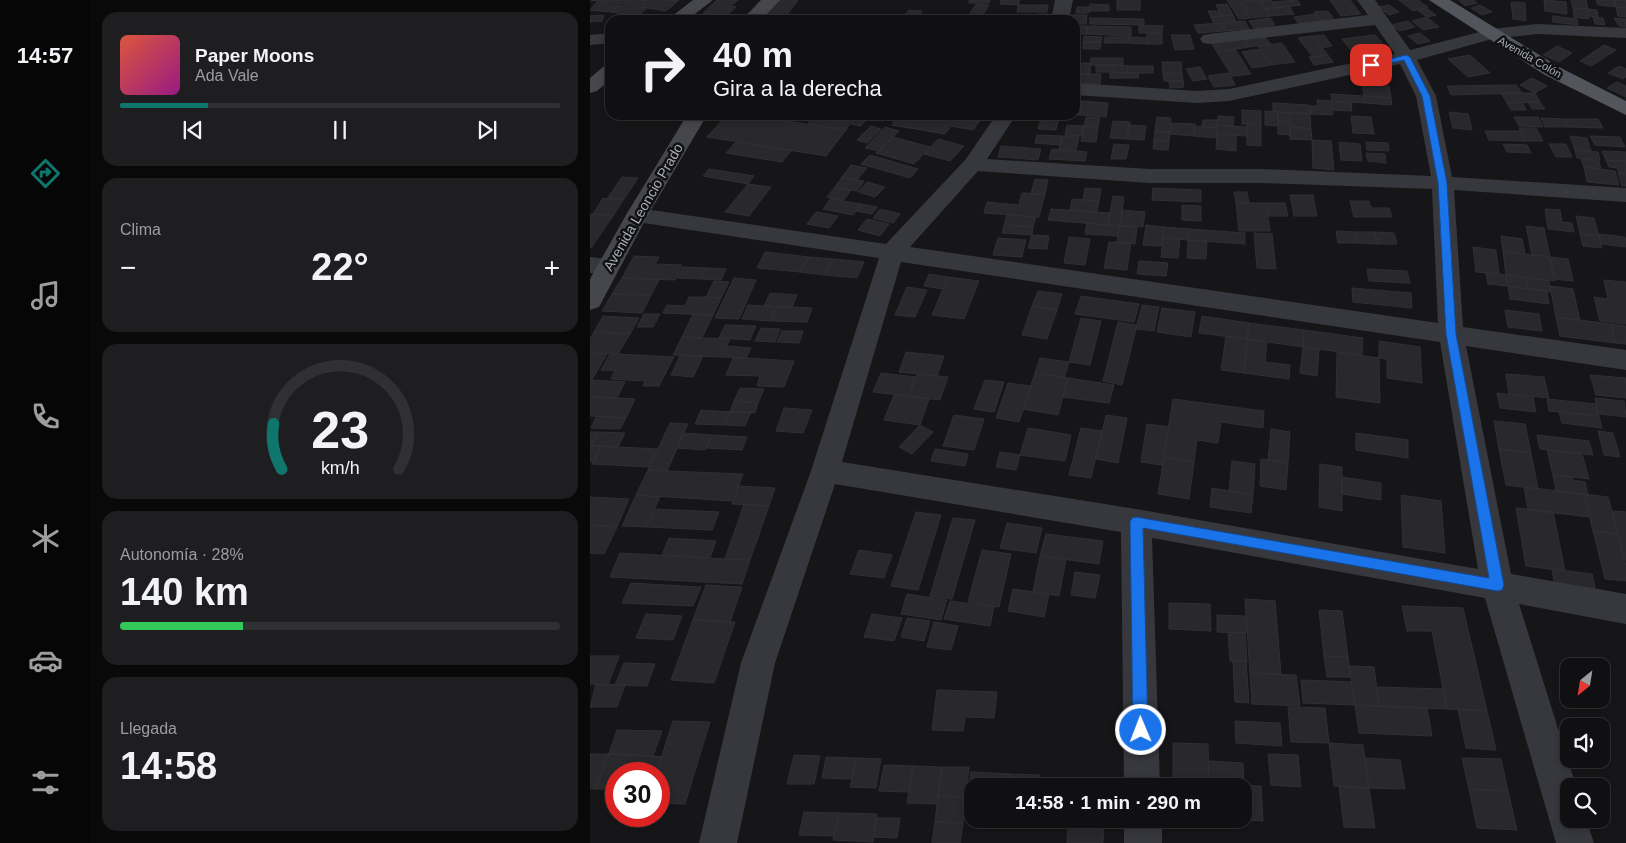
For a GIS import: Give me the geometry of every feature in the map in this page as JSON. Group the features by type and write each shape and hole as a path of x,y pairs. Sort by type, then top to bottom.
{"main road":[{"path":"683,15 704,0"},
{"path":"756,15 771,0"},
{"name":"Avenida Colón","path":"1438,0 1552,71 1626,108"},
{"path":"590,87 605,75"},
{"name":"Avenida Leoncio Prado","path":"590,301 599,265 637,215 694,120"}],"street":[{"path":"1061,15 1064,0"},
{"path":"1209,39 1373,9 1406,57 1426,96 1443,183 1451,334 1497,585 1574,843"},
{"path":"1080,89 1197,97 1229,95 1406,57 1491,34 1537,29 1626,33"},
{"path":"590,40 605,38"},
{"path":"718,843 758,663 825,471 893,251 973,164 1003,120"},
{"path":"973,164 1150,176 1261,176 1499,185 1626,195"},
{"path":"637,215 893,251 1626,360"},
{"path":"825,471 1136,522 1626,609"},
{"path":"1136,522 1142,778"},
{"path":"1143,828 1143,843"}],"building":[{"path":"590,0 648,0 642,6"},
{"path":"650,0 679,0 666,11 642,7"},
{"path":"717,0 738,0 731,6 736,7 727,15 703,13"},
{"path":"778,0 798,0 787,15 766,15"},
{"path":"969,0 990,0 989,3 969,3"},
{"path":"1001,0 1020,0 1018,5 1000,4"},
{"path":"1117,0 1140,0 1140,10 1117,10"},
{"path":"1227,0 1239,0 1250,18 1239,19"},
{"path":"1260,0 1270,16 1250,18 1240,1"},
{"path":"1260,0 1271,0 1276,8 1265,9"},
{"path":"1297,0 1301,5 1276,8 1272,2"},
{"path":"1330,0 1350,0 1361,14 1341,16"},
{"path":"1399,0 1418,0 1428,7 1413,11"},
{"path":"1459,0 1473,0 1477,3 1465,6"},
{"path":"1544,0 1566,2 1567,14 1545,11"},
{"path":"1571,0 1586,0 1588,9 1573,8"},
{"path":"1596,0 1615,0 1616,7 1598,5"},
{"path":"1614,0 1626,0 1626,8 1616,7"},
{"path":"597,2 619,5 611,12 590,10"},
{"path":"1511,2 1525,3 1526,21 1513,19"},
{"path":"976,4 989,5 983,15 969,15"},
{"path":"1090,4 1109,5 1109,11 1089,11"},
{"path":"1227,4 1233,15 1222,16 1216,5"},
{"path":"619,5 647,8 639,15 611,12"},
{"path":"1018,5 1048,5 1047,12 1017,12"},
{"path":"1389,5 1399,12 1389,15 1379,7"},
{"path":"1480,5 1492,12 1482,15 1471,8"},
{"path":"1289,6 1294,14 1270,16 1265,9"},
{"path":"1077,7 1090,7 1089,13 1076,13"},
{"path":"1616,7 1626,8 1626,17 1618,16"},
{"path":"1426,8 1436,15 1427,17 1417,10"},
{"path":"1573,8 1588,9 1589,19 1574,17"},
{"path":"1588,9 1597,10 1598,17 1589,16"},
{"path":"909,10 922,11 919,15 906,15"},
{"path":"1208,11 1219,11 1222,16 1211,17"},
{"path":"1328,11 1334,20 1321,21 1314,12"},
{"path":"1316,14 1321,21 1298,23 1294,17"},
{"path":"604,15 602,21 590,22 590,16"},
{"path":"1080,15 1087,15 1086,24 1080,24"},
{"path":"1233,15 1236,22 1214,24 1211,17"},
{"path":"1552,16 1577,19 1578,25 1553,22"},
{"path":"1427,17 1439,27 1423,30 1412,21"},
{"path":"1593,17 1603,18 1605,25 1595,24"},
{"path":"1090,18 1144,19 1144,25 1090,24"},
{"path":"1270,18 1275,25 1254,28 1249,21"},
{"path":"1614,18 1626,19 1626,27 1619,26"},
{"path":"1245,21 1249,29 1225,31 1221,23"},
{"path":"1408,21 1415,27 1399,31 1392,25"},
{"path":"1221,23 1225,31 1198,33 1194,25"},
{"path":"1139,25 1163,26 1162,33 1139,33"},
{"path":"1080,26 1087,26 1087,34 1080,34"},
{"path":"1087,26 1131,27 1131,36 1087,34"},
{"path":"1147,33 1162,33 1162,44 1147,44"},
{"path":"1420,33 1430,41 1418,44 1408,36"},
{"path":"1171,35 1190,35 1194,49 1175,50"},
{"path":"1324,35 1332,46 1322,48 1313,36"},
{"path":"1375,35 1389,50 1355,55 1342,39"},
{"path":"1084,36 1102,37 1101,42 1083,42"},
{"path":"1313,36 1328,55 1313,57 1298,38"},
{"path":"1105,37 1129,37 1128,43 1104,43"},
{"path":"1129,37 1147,38 1147,44 1128,43"},
{"path":"1265,37 1271,44 1249,47 1244,39"},
{"path":"1244,39 1249,47 1217,52 1212,44"},
{"path":"1083,42 1101,42 1100,49 1083,49"},
{"path":"1282,43 1295,62 1271,65 1258,46"},
{"path":"1604,45 1616,50 1591,66 1580,61"},
{"path":"1557,46 1572,53 1559,62 1543,55"},
{"path":"1235,49 1251,74 1232,76 1217,52"},
{"path":"1260,49 1271,65 1252,68 1242,52"},
{"path":"1328,55 1333,62 1314,65 1309,57"},
{"path":"1470,55 1490,73 1468,77 1448,59"},
{"path":"1091,58 1123,58 1123,66 1091,65"},
{"path":"1162,62 1181,62 1182,73 1163,74"},
{"path":"1080,63 1091,63 1090,74 1080,74"},
{"path":"1096,65 1115,65 1114,72 1096,72"},
{"path":"1115,65 1128,66 1127,73 1114,72"},
{"path":"1128,66 1153,66 1153,73 1127,73"},
{"path":"1619,66 1626,69 1626,77 1623,79 1608,73"},
{"path":"1200,67 1207,79 1193,81 1186,69"},
{"path":"1110,72 1139,73 1138,78 1110,78"},
{"path":"1182,73 1183,81 1164,81 1163,74"},
{"path":"1229,73 1235,85 1214,87 1208,76"},
{"path":"1080,74 1101,74 1100,84 1080,84"},
{"path":"1532,78 1547,86 1535,93 1520,85"},
{"path":"1169,81 1183,81 1184,87 1170,88"},
{"path":"1617,82 1626,86 1626,97 1607,88"},
{"path":"1362,84 1389,86 1391,98 1364,96"},
{"path":"1516,85 1522,93 1451,95 1447,86"},
{"path":"1501,93 1535,93 1540,102 1507,103"},
{"path":"1331,94 1364,96 1365,103 1332,101"},
{"path":"1364,96 1391,98 1392,105 1365,103"},
{"path":"1317,100 1332,101 1333,115 1311,114 1310,106 1318,106"},
{"path":"1080,101 1083,101 1080,115"},
{"path":"1083,101 1108,103 1106,117 1080,115"},
{"path":"1332,101 1351,103 1352,111 1333,110"},
{"path":"1522,102 1526,110 1511,110 1507,103"},
{"path":"1528,102 1540,102 1545,109 1532,109"},
{"path":"1273,103 1309,105 1310,114 1273,112"},
{"path":"1242,110 1261,111 1261,125 1242,124"},
{"path":"1265,111 1278,112 1278,126 1265,125"},
{"path":"1278,112 1289,112 1290,122 1278,121"},
{"path":"1289,112 1310,114 1311,129 1290,127"},
{"path":"1449,112 1468,114 1472,130 1453,128"},
{"path":"1218,116 1234,117 1233,126 1217,125"},
{"path":"1351,116 1371,117 1374,134 1353,133"},
{"path":"1086,117 1100,118 1098,127 1084,126"},
{"path":"1157,117 1171,118 1170,132 1155,131"},
{"path":"1514,117 1538,117 1543,127 1519,126"},
{"path":"1541,118 1565,119 1569,127 1545,127"},
{"path":"1565,119 1598,119 1603,128 1569,127"},
{"path":"722,120 780,120 846,130 826,156 707,137"},
{"path":"811,120 852,120 846,130 808,124"},
{"path":"854,120 866,120 861,126 851,124"},
{"path":"896,120 967,120 979,122 973,130 951,126 945,134 892,125"},
{"path":"1041,120 1058,120 1056,130 1038,129"},
{"path":"1203,120 1218,120 1217,128 1202,127"},
{"path":"1113,121 1130,122 1127,139 1110,138"},
{"path":"1278,121 1290,122 1290,135 1278,134"},
{"path":"1171,123 1195,124 1194,136 1170,134"},
{"path":"1247,124 1261,125 1261,146 1247,145"},
{"path":"1067,125 1084,126 1082,136 1065,135"},
{"path":"1129,125 1146,126 1144,140 1127,139"},
{"path":"1217,125 1247,127 1247,136 1217,134"},
{"path":"871,126 881,129 867,143 857,140"},
{"path":"1084,126 1098,127 1096,142 1081,141"},
{"path":"1194,126 1217,128 1217,138 1194,136"},
{"path":"885,127 899,131 879,151 865,148"},
{"path":"1290,127 1311,129 1312,140 1290,139"},
{"path":"1519,128 1536,128 1543,141 1525,141"},
{"path":"1155,131 1170,132 1169,141 1154,140"},
{"path":"1485,131 1520,131 1525,141 1489,140"},
{"path":"1217,134 1236,135 1236,151 1216,149"},
{"path":"1037,135 1062,136 1060,145 1035,143"},
{"path":"1062,136 1079,137 1076,151 1059,150"},
{"path":"1570,136 1587,138 1591,151 1575,150"},
{"path":"1590,136 1620,137 1625,147 1595,145"},
{"path":"893,137 930,147 914,164 876,153"},
{"path":"938,139 964,146 950,161 924,154"},
{"path":"1154,140 1169,141 1168,150 1153,149"},
{"path":"1312,140 1331,141 1334,170 1313,168"},
{"path":"736,142 791,151 782,162 726,153"},
{"path":"1339,142 1360,144 1362,161 1341,160"},
{"path":"1366,142 1388,143 1389,151 1367,150"},
{"path":"1114,144 1129,145 1126,159 1111,159"},
{"path":"1503,144 1527,145 1531,153 1507,152"},
{"path":"1549,144 1566,144 1572,157 1556,157"},
{"path":"1001,146 1041,149 1038,160 998,157"},
{"path":"1052,149 1087,152 1085,161 1049,159"},
{"path":"1575,150 1598,152 1600,160 1577,158"},
{"path":"1602,151 1626,152 1626,161 1606,160"},
{"path":"1366,153 1385,154 1386,163 1368,161"},
{"path":"870,155 918,169 910,178 861,164"},
{"path":"1581,159 1599,161 1601,169 1584,167"},
{"path":"1606,160 1626,161 1626,173 1619,173 1617,168 1609,167"},
{"path":"851,165 867,168 857,180 842,177"},
{"path":"1584,167 1615,171 1619,185 1587,182"},
{"path":"709,169 754,176 748,184 703,176"},
{"path":"1618,173 1626,174 1626,186 1622,186"},
{"path":"622,177 638,178 624,199 607,199"},
{"path":"842,177 864,181 857,191 835,187"},
{"path":"1035,179 1048,180 1045,194 1031,194"},
{"path":"867,182 885,187 875,197 858,192"},
{"path":"748,184 771,187 749,216 725,212"},
{"path":"835,187 851,190 843,201 827,197"},
{"path":"1085,188 1101,189 1099,201 1083,200"},
{"path":"1153,188 1201,190 1201,202 1152,200"},
{"path":"1234,192 1247,192 1249,203 1236,203"},
{"path":"1022,193 1045,194 1039,217 984,213 987,202 1019,205"},
{"path":"1290,195 1313,195 1317,216 1294,216"},
{"path":"1113,196 1124,197 1120,226 1108,225"},
{"path":"603,198 624,199 613,216 593,214"},
{"path":"831,198 861,204 853,215 823,209"},
{"path":"1072,199 1099,201 1097,212 1070,210"},
{"path":"1350,201 1369,201 1371,208 1389,208 1392,217 1354,217"},
{"path":"1236,203 1266,203 1270,231 1239,231"},
{"path":"1266,203 1285,203 1288,216 1268,216"},
{"path":"861,204 877,207 872,214 855,211"},
{"path":"1182,205 1201,206 1201,221 1182,220"},
{"path":"880,209 900,214 893,223 873,218"},
{"path":"1051,209 1110,213 1108,225 1048,220"},
{"path":"1545,209 1560,210 1562,222 1572,223 1574,232 1548,229"},
{"path":"1122,210 1145,212 1143,227 1120,226"},
{"path":"816,212 838,216 829,228 807,224"},
{"path":"590,214 613,216 591,248 590,248"},
{"path":"1007,215 1036,217 1033,227 1004,225"},
{"path":"1576,216 1594,218 1599,236 1580,234"},
{"path":"867,219 889,224 880,236 858,230"},
{"path":"1087,223 1120,226 1118,236 1085,234"},
{"path":"1004,225 1033,227 1032,235 1002,233"},
{"path":"1146,225 1164,227 1162,246 1143,245"},
{"path":"1120,226 1137,227 1135,244 1117,242"},
{"path":"1526,226 1544,228 1550,257 1532,255"},
{"path":"1164,227 1189,229 1188,240 1163,238"},
{"path":"1189,229 1245,233 1245,244 1188,240"},
{"path":"1336,231 1355,232 1358,243 1338,243"},
{"path":"1355,232 1375,232 1377,244 1358,243"},
{"path":"1375,232 1394,233 1397,244 1377,244"},
{"path":"1254,233 1272,234 1276,269 1257,268"},
{"path":"1580,234 1599,236 1602,248 1583,246"},
{"path":"1599,234 1625,237 1626,247 1601,244"},
{"path":"1032,235 1049,236 1047,249 1028,248"},
{"path":"1501,236 1522,239 1525,254 1503,251"},
{"path":"1069,237 1090,239 1085,265 1064,263"},
{"path":"998,238 1026,240 1022,257 993,255"},
{"path":"1163,238 1180,239 1178,258 1161,257"},
{"path":"1188,240 1207,241 1206,259 1187,258"},
{"path":"1109,242 1131,243 1127,270 1104,268"},
{"path":"1473,247 1496,250 1499,274 1476,272"},
{"path":"1503,251 1550,257 1555,281 1506,275"},
{"path":"765,252 809,257 800,272 757,268"},
{"path":"634,256 659,257 655,264 682,265 675,280 622,278"},
{"path":"809,257 833,259 825,275 800,272"},
{"path":"1550,257 1568,259 1573,281 1554,279"},
{"path":"833,259 864,262 857,278 825,275"},
{"path":"1139,261 1168,263 1166,276 1137,274"},
{"path":"683,267 706,268 700,279 677,278"},
{"path":"706,268 726,269 721,280 700,279"},
{"path":"1367,269 1407,271 1410,283 1369,281"},
{"path":"1486,273 1506,275 1508,286 1488,284"},
{"path":"929,274 948,277 943,289 924,286"},
{"path":"1506,275 1526,278 1528,289 1508,286"},
{"path":"948,277 979,281 964,319 932,315"},
{"path":"622,278 659,280 651,295 612,294"},
{"path":"734,278 756,280 739,319 715,318"},
{"path":"1526,278 1549,281 1551,292 1528,289"},
{"path":"1604,280 1626,282 1626,324 1600,321 1594,297 1608,299"},
{"path":"714,281 729,282 721,298 706,297"},
{"path":"1508,286 1547,291 1549,304 1510,299"},
{"path":"1550,286 1573,289 1580,321 1556,317"},
{"path":"907,287 927,290 915,317 895,315"},
{"path":"1352,288 1411,293 1412,308 1353,302"},
{"path":"1038,291 1062,294 1057,310 1032,306"},
{"path":"770,293 797,295 792,307 764,306"},
{"path":"612,294 651,295 642,313 602,311"},
{"path":"1081,296 1139,304 1134,322 1075,314"},
{"path":"689,297 721,298 713,315 663,313 667,305 685,306"},
{"path":"748,305 777,307 771,321 742,319"},
{"path":"1142,305 1159,307 1154,331 1136,329"},
{"path":"1032,306 1057,310 1047,339 1022,335"},
{"path":"777,307 812,308 807,322 771,321"},
{"path":"1162,308 1195,312 1191,337 1157,332"},
{"path":"1505,310 1539,314 1542,331 1508,327"},
{"path":"644,314 660,314 653,327 637,327"},
{"path":"693,314 713,315 702,338 682,337"},
{"path":"603,316 639,318 630,334 594,332"},
{"path":"1202,316 1249,323 1247,339 1199,333"},
{"path":"1556,317 1611,324 1615,343 1560,336"},
{"path":"1081,318 1101,321 1090,365 1069,362"},
{"path":"1118,322 1137,325 1122,385 1103,381"},
{"path":"1249,323 1304,330 1303,347 1247,339"},
{"path":"1611,324 1626,326 1626,344 1615,343"},
{"path":"725,325 756,326 750,340 719,338"},
{"path":"761,328 780,329 775,342 755,341"},
{"path":"1304,330 1363,338 1362,355 1303,347"},
{"path":"782,331 803,331 799,343 777,342"},
{"path":"594,332 630,334 618,354 590,353 590,339"},
{"path":"1226,336 1247,339 1244,373 1221,370"},
{"path":"682,337 730,339 721,357 673,355"},
{"path":"1247,339 1267,342 1265,362 1290,365 1289,379 1244,373"},
{"path":"1379,341 1420,347 1422,383 1387,378 1387,359 1379,358"},
{"path":"727,346 751,348 746,358 721,357"},
{"path":"1303,347 1319,349 1317,376 1300,373"},
{"path":"906,352 944,356 937,376 899,372"},
{"path":"1337,352 1379,358 1380,403 1336,397"},
{"path":"590,353 607,354 590,383"},
{"path":"610,354 674,357 659,386 643,386 645,381 611,379 615,371 601,370"},
{"path":"680,355 703,356 693,377 671,375"},
{"path":"733,358 794,361 784,387 757,386 760,376 726,375"},
{"path":"1040,358 1069,362 1064,378 1035,373"},
{"path":"881,373 916,377 909,396 873,392"},
{"path":"1035,373 1068,378 1058,415 1023,409"},
{"path":"917,374 948,377 940,400 909,396"},
{"path":"1506,374 1544,377 1549,398 1509,394"},
{"path":"1590,375 1626,378 1626,398 1596,395"},
{"path":"1068,378 1114,385 1109,403 1063,397"},
{"path":"591,380 625,382 617,398 590,397"},
{"path":"985,380 1004,382 994,412 974,409"},
{"path":"1008,383 1031,386 1019,422 996,418"},
{"path":"740,388 764,389 758,403 734,401"},
{"path":"1497,393 1533,397 1536,412 1500,408"},
{"path":"894,395 929,399 920,425 884,420"},
{"path":"590,397 635,399 626,418 590,416"},
{"path":"1595,398 1624,401 1626,417 1598,414"},
{"path":"1173,399 1264,411 1263,428 1221,422 1218,443 1197,440 1194,462 1164,457"},
{"path":"1547,399 1596,404 1599,416 1549,411"},
{"path":"734,401 758,403 755,413 730,412"},
{"path":"784,408 812,410 803,433 776,431"},
{"path":"701,410 730,412 725,425 695,424"},
{"path":"730,412 751,412 745,426 725,425"},
{"path":"1559,412 1599,416 1602,428 1562,423"},
{"path":"954,415 984,419 974,450 943,446"},
{"path":"1106,415 1127,418 1118,463 1096,459"},
{"path":"597,416 626,418 620,429 591,428"},
{"path":"1494,421 1525,424 1531,453 1499,449"},
{"path":"670,423 688,424 667,471 648,470"},
{"path":"1147,424 1169,427 1162,465 1141,462"},
{"path":"920,425 933,432 912,454 899,447"},
{"path":"1028,428 1071,435 1065,461 1020,455"},
{"path":"1081,428 1102,431 1091,478 1069,475"},
{"path":"1271,429 1290,432 1288,463 1268,460"},
{"path":"1598,431 1613,433 1620,457 1604,455"},
{"path":"590,432 598,432 591,446 590,446"},
{"path":"598,432 625,433 618,447 591,446"},
{"path":"683,433 712,435 705,450 677,448"},
{"path":"1356,433 1408,440 1408,458 1356,450"},
{"path":"712,435 747,437 742,450 706,448"},
{"path":"1537,435 1589,441 1593,455 1540,449"},
{"path":"590,446 601,446 594,462 590,461"},
{"path":"601,446 658,449 649,467 592,464"},
{"path":"935,449 968,454 965,466 931,461"},
{"path":"1499,449 1531,453 1538,489 1506,485"},
{"path":"1547,450 1582,454 1589,479 1553,475"},
{"path":"1000,452 1020,455 1016,470 996,467"},
{"path":"1164,457 1194,462 1189,499 1158,494"},
{"path":"1261,459 1288,463 1286,490 1260,486"},
{"path":"1232,461 1255,464 1253,495 1229,491"},
{"path":"1320,464 1342,467 1342,511 1319,507"},
{"path":"648,470 743,474 733,501 636,495"},
{"path":"1553,475 1572,477 1572,480 1585,482 1588,495 1556,491"},
{"path":"1342,477 1381,483 1381,500 1342,494"},
{"path":"739,486 775,488 769,506 732,504"},
{"path":"1524,487 1584,494 1590,517 1528,510"},
{"path":"1212,488 1253,495 1251,513 1210,507"},
{"path":"1584,494 1608,497 1618,534 1593,531"},
{"path":"636,495 660,497 646,527 622,526"},
{"path":"1401,495 1441,501 1445,553 1403,547"},
{"path":"590,497 629,499 617,527 590,525"},
{"path":"744,504 769,506 750,560 725,559"},
{"path":"1516,508 1553,512 1565,571 1526,566"},
{"path":"654,509 719,512 712,530 646,527"},
{"path":"1612,511 1626,512 1626,560 1624,560"},
{"path":"916,512 941,515 918,590 891,586"},
{"path":"953,518 975,520 952,599 930,596"},
{"path":"1007,523 1042,528 1036,553 1000,548"},
{"path":"590,525 617,527 604,554 590,553"},
{"path":"1593,531 1618,534 1626,566 1626,581 1605,579"},
{"path":"1046,534 1103,541 1099,564 1040,556"},
{"path":"669,538 716,541 710,558 662,555"},
{"path":"859,550 892,555 884,578 850,574"},
{"path":"982,550 1011,554 999,607 968,602"},
{"path":"620,553 750,560 742,584 610,577"},
{"path":"1040,556 1066,559 1059,596 1033,592"},
{"path":"1552,569 1592,574 1597,597 1556,592"},
{"path":"1075,572 1100,575 1095,598 1071,595"},
{"path":"631,583 701,587 693,606 622,603"},
{"path":"706,585 742,587 730,622 693,620"},
{"path":"1013,589 1049,594 1044,617 1008,611"},
{"path":"907,594 947,600 941,620 901,614"},
{"path":"1245,599 1275,601 1281,674 1250,673"},
{"path":"950,601 994,607 990,626 944,619"},
{"path":"1169,603 1210,604 1211,631 1169,629"},
{"path":"1402,606 1463,608 1487,711 1447,709 1432,631 1407,631"},
{"path":"1319,610 1342,611 1348,657 1324,656"},
{"path":"646,614 682,616 673,640 636,638"},
{"path":"872,614 902,618 894,641 864,637"},
{"path":"1217,615 1246,616 1247,633 1217,632"},
{"path":"907,618 930,621 924,641 901,637"},
{"path":"693,620 735,622 714,683 671,680"},
{"path":"934,622 958,626 951,650 927,647"},
{"path":"1228,632 1245,633 1247,662 1230,661"},
{"path":"590,656 619,656 608,685 590,684"},
{"path":"1324,656 1348,657 1351,677 1327,677"},
{"path":"1233,661 1246,661 1249,703 1235,702"},
{"path":"624,663 655,664 647,686 615,685"},
{"path":"1349,666 1374,667 1379,706 1355,705"},
{"path":"1250,673 1296,675 1300,706 1252,704"},
{"path":"1301,680 1351,682 1355,705 1303,703"},
{"path":"596,684 625,685 617,707 590,707"},
{"path":"1376,687 1443,689 1447,709 1379,706"},
{"path":"937,690 997,692 994,718 965,717 963,731 932,730"},
{"path":"1355,705 1427,708 1432,736 1359,733"},
{"path":"1288,707 1325,708 1329,743 1291,742"},
{"path":"1458,709 1487,711 1496,750 1466,748"},
{"path":"673,721 710,722 685,804 670,803 670,762 660,762"},
{"path":"1235,721 1280,723 1282,746 1236,743"},
{"path":"617,730 662,731 653,756 609,754"},
{"path":"1173,743 1208,744 1209,778 1173,778"},
{"path":"1329,743 1363,745 1369,788 1334,786"},
{"path":"590,754 609,754 595,789 590,788"},
{"path":"609,754 662,757 660,762 606,762"},
{"path":"1268,754 1298,755 1301,787 1271,785"},
{"path":"794,755 820,756 814,784 787,784"},
{"path":"826,757 856,758 852,779 822,778"},
{"path":"856,758 881,759 876,788 850,787"},
{"path":"1365,758 1400,760 1405,789 1369,788"},
{"path":"1462,758 1501,759 1508,791 1469,789"},
{"path":"1208,761 1243,763 1244,778 1209,778"},
{"path":"605,764 605,789 595,789"},
{"path":"884,765 913,766 909,792 879,791"},
{"path":"913,766 942,767 937,804 907,803"},
{"path":"942,767 969,767 968,778 964,778 964,797 938,796"},
{"path":"971,772 1009,774 1009,778 970,778"},
{"path":"1009,774 1040,775 1040,778 1009,778"},
{"path":"1252,786 1261,786 1263,821 1252,820"},
{"path":"1339,786 1369,788 1375,828 1344,827"},
{"path":"1469,789 1508,791 1517,830 1477,828"},
{"path":"938,796 964,797 963,823 935,822"},
{"path":"804,812 839,813 834,836 799,835"},
{"path":"839,813 877,814 873,842 833,840"},
{"path":"877,818 900,818 897,838 873,837"},
{"path":"935,822 963,823 960,843 932,843"},
{"path":"1068,828 1104,828 1103,843 1067,843"}],"route":[{"path":"1141,730 1136,522 1497,585 1451,334 1443,183 1426,96 1406,57 1371,65"}]}
